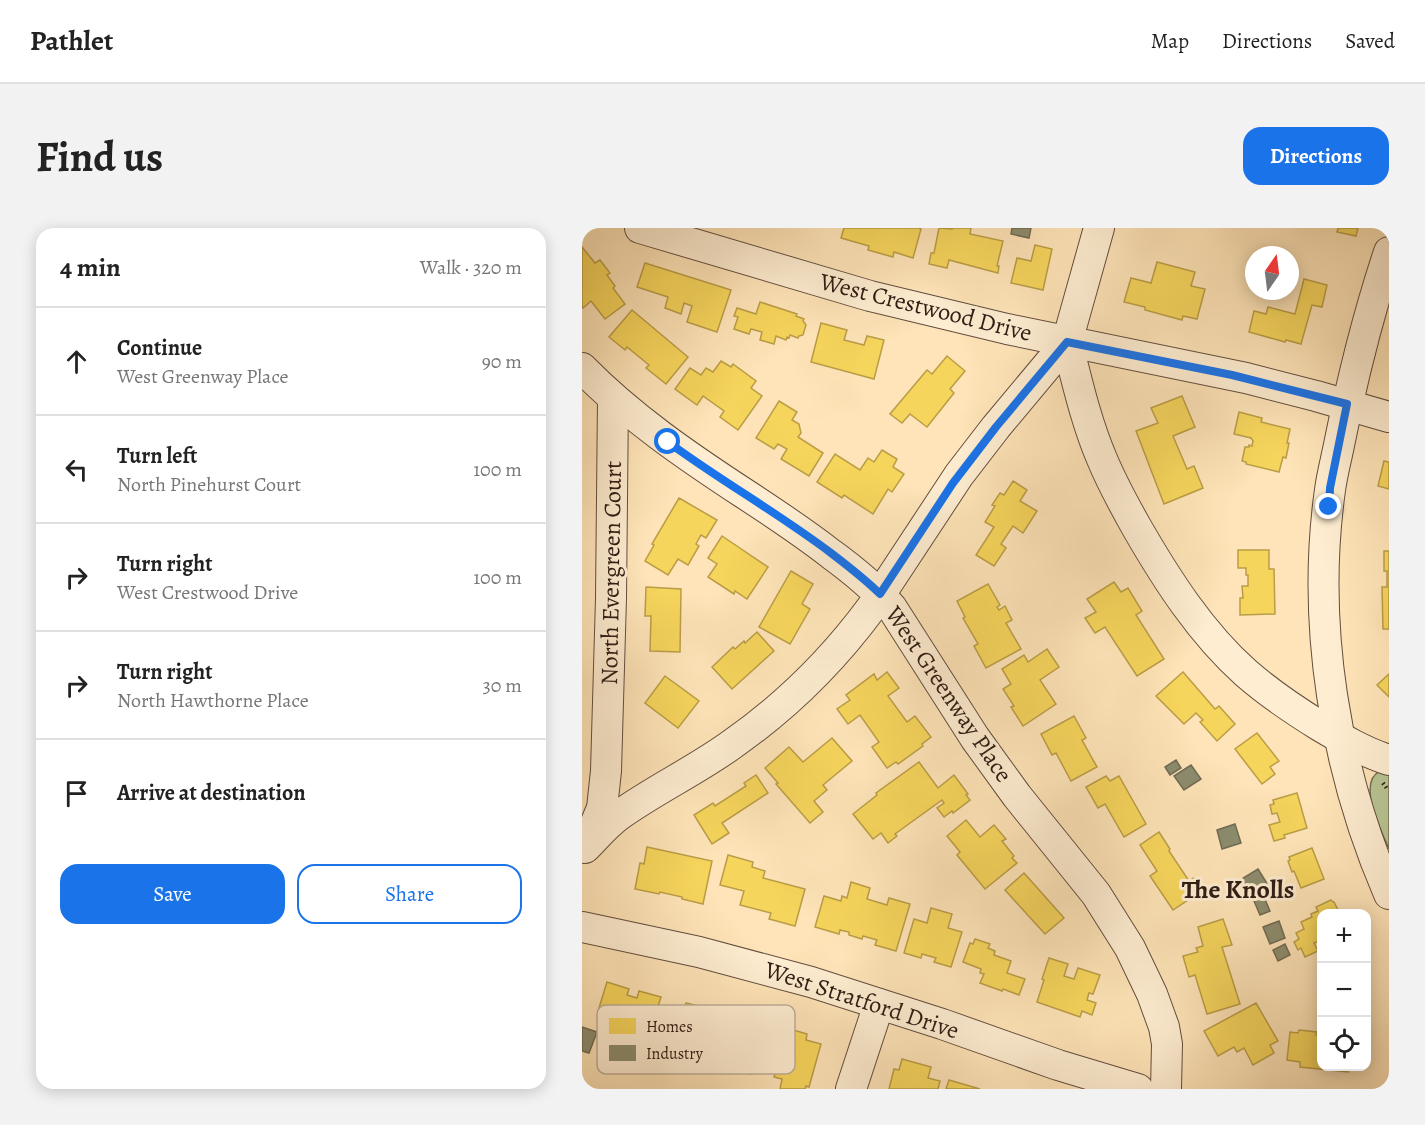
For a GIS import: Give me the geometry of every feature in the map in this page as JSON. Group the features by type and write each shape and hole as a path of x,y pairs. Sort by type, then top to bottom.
{"street":[{"name":"West Crestwood Drive","path":"640,228 870,296 1067,342 1232,375 1389,417"},
{"path":"583,850 617,817 733,744 815,673 852,632 880,594 953,483 1067,342 1099,228"},
{"path":"1389,252 1347,404 1330,488 1324,585 1325,627 1333,705 1361,817 1389,894"},
{"path":"1067,342 1094,440 1110,479 1151,552 1210,635 1245,672 1290,707 1364,750 1389,759"},
{"name":"West Greenway Place","path":"582,368 642,422 687,456 809,537 858,574 880,594 903,623 975,738 1096,894 1130,948 1152,994 1164,1027 1167,1044 1166,1089"},
{"name":"North Evergreen Court","path":"583,850 602,808 606,771 613,398"},
{"name":"West Stratford Drive","path":"582,927 719,957 811,982 942,1024 1058,1065 1138,1089"},
{"path":"850,1089 879,1004"}],"green space":[{"path":"1389,769 1389,849 1373,808 1370,786 1373,777 1380,771"}],"building: Homes":[{"path":"844,228 921,229 913,258 894,252 893,257 868,250 869,246 841,238"},
{"path":"939,228 971,228 970,234 1003,241 997,266 999,266 998,273 949,260 947,268 929,264 931,253 934,253"},
{"path":"1338,228 1358,228 1356,236 1337,232"},
{"path":"1035,245 1052,249 1043,290 1011,283 1017,258 1031,261"},
{"path":"582,247 595,263 600,260 610,273 607,275 615,286 613,288 625,304 605,319 591,301 583,308 582,306"},
{"path":"1157,262 1195,272 1191,286 1205,289 1197,319 1183,316 1182,320 1124,302 1131,278 1151,283"},
{"path":"645,263 731,290 717,332 687,322 692,306 684,303 681,314 665,308 668,297 637,287"},
{"path":"1304,279 1327,285 1322,307 1312,305 1301,344 1249,332 1254,311 1266,314 1268,307 1295,314"},
{"path":"760,302 797,314 796,316 804,319 806,325 803,335 798,338 790,335 786,340 776,336 774,344 760,340 762,332 751,329 749,334 734,329 738,317 734,316 737,308 756,314"},
{"path":"632,310 688,357 666,384 646,368 649,365 627,347 625,350 609,337"},
{"path":"821,323 847,330 844,340 864,345 867,336 884,340 874,379 811,362"},
{"path":"947,356 965,371 950,389 954,393 927,427 910,414 902,423 890,414 927,370 932,374"},
{"path":"721,361 731,367 733,364 756,381 751,388 762,396 738,430 720,417 724,411 703,396 697,405 675,389 690,368 701,375 706,368 713,372"},
{"path":"1182,396 1195,427 1173,436 1187,469 1194,466 1203,488 1164,504 1136,431 1158,423 1151,408"},
{"path":"779,401 797,412 792,420 799,424 801,433 798,437 823,453 809,476 781,459 787,449 778,444 774,449 756,438"},
{"path":"1239,412 1262,418 1261,422 1290,429 1286,458 1283,457 1279,472 1242,461 1245,447 1252,446 1253,441 1251,438 1234,434"},
{"path":"882,450 897,459 893,467 904,474 892,492 888,489 873,514 844,495 842,498 817,482 835,454 860,470 868,458 874,462"},
{"path":"1384,461 1389,462 1389,489 1378,486"},
{"path":"1013,481 1027,490 1020,501 1037,511 1023,533 1013,526 1001,544 1006,548 994,566 976,555 994,527 985,522 995,506 992,505 1000,493 1004,495"},
{"path":"679,498 717,520 706,538 701,535 696,544 699,546 688,565 678,559 668,575 645,561 654,545 652,544"},
{"path":"722,536 768,567 747,599 735,591 734,594 708,577 717,564 708,558"},
{"path":"1238,550 1269,550 1269,569 1274,569 1275,614 1240,615 1240,598 1243,598 1242,586 1248,586 1248,575 1246,575 1246,568 1238,568"},
{"path":"1384,551 1389,551 1389,629 1383,629 1382,587 1387,587"},
{"path":"791,571 813,584 802,604 810,609 790,644 759,627"},
{"path":"1114,582 1121,592 1128,588 1142,611 1136,615 1164,659 1137,676 1105,627 1095,633 1085,618 1096,612 1087,599"},
{"path":"988,584 1000,605 997,607 999,610 1005,606 1012,620 1006,623 1021,649 986,668 974,646 978,644 963,618 965,617 957,601"},
{"path":"646,587 681,589 680,652 650,651 651,616 645,616"},
{"path":"757,632 774,651 732,689 712,667 733,647 735,649 744,641 745,643"},
{"path":"1047,649 1059,667 1040,680 1056,704 1023,726 1003,689 1011,684 1002,669 1024,655 1028,662"},
{"path":"887,672 899,688 888,696 907,722 915,716 931,737 922,744 923,746 898,764 896,762 887,768 872,747 879,742 860,715 848,724 837,709 850,700 846,695 874,674 877,680"},
{"path":"1183,672 1215,709 1219,706 1235,724 1217,741 1200,722 1203,720 1196,713 1184,724 1156,696"},
{"path":"1389,674 1389,697 1377,685"},
{"path":"665,676 699,701 678,728 645,703"},
{"path":"1074,716 1086,738 1082,740 1097,767 1071,781 1056,753 1052,755 1041,734"},
{"path":"1257,733 1279,761 1270,767 1275,774 1262,784 1235,749"},
{"path":"832,738 852,761 823,785 827,790 814,801 823,812 810,823 765,768 789,747 803,762"},
{"path":"919,762 938,788 954,775 970,800 944,817 937,808 944,803 942,800 895,834 897,836 888,843 881,833 873,839 853,814 877,795 876,793"},
{"path":"756,775 768,793 722,823 729,833 712,844 694,815 713,803 715,806 746,786 744,783"},
{"path":"1106,776 1110,781 1119,776 1146,824 1124,837 1105,804 1098,808 1086,787"},
{"path":"1297,793 1307,828 1284,835 1285,838 1274,841 1269,825 1280,822 1277,813 1272,814 1270,805 1274,804 1273,800"},
{"path":"966,820 980,837 994,825 1006,839 1002,841 1017,863 985,889 957,855 960,852 947,836"},
{"path":"1159,832 1189,881 1194,878 1203,890 1173,910 1150,876 1157,871 1140,845"},
{"path":"647,847 712,861 703,904 660,892 659,894 635,889 640,863 644,864"},
{"path":"1312,848 1324,879 1301,888 1294,871 1292,872 1289,857"},
{"path":"728,855 753,862 752,867 765,871 763,878 805,889 795,926 769,919 771,913 740,905 744,891 720,885"},
{"path":"1024,873 1064,918 1045,934 1005,890"},
{"path":"851,882 870,888 867,899 887,905 889,898 910,904 896,951 875,945 877,940 863,936 862,939 840,930 839,934 815,927 824,896 841,901 842,896 847,898"},
{"path":"1331,900 1338,909 1317,909 1316,907"},
{"path":"931,908 952,914 948,928 962,932 951,967 934,962 936,958 922,954 921,958 904,953 914,919 927,923"},
{"path":"1317,911 1317,942 1314,943 1317,951 1305,957 1301,948 1298,950 1294,942 1299,939 1296,933 1304,929 1301,922 1312,917 1311,914"},
{"path":"1223,919 1232,945 1222,947 1240,1004 1207,1014 1195,975 1189,977 1183,956 1198,952 1196,948 1203,946 1198,927"},
{"path":"975,939 990,944 988,948 995,951 994,955 1011,961 1007,973 1025,979 1019,995 980,983 984,974 980,973 981,969 963,962 970,943 973,944"},
{"path":"1049,958 1068,964 1064,976 1074,979 1078,968 1100,975 1093,994 1089,993 1087,1000 1096,1003 1092,1015 1082,1011 1080,1017 1037,1002"},
{"path":"607,982 629,989 627,995 637,998 639,991 661,997 658,1005 600,1005"},
{"path":"1256,1003 1278,1041 1270,1045 1274,1053 1253,1065 1244,1048 1237,1052 1234,1047 1218,1056 1204,1031"},
{"path":"795,1030 807,1034 806,1040 821,1044 809,1087 780,1089 782,1079 774,1077 775,1074 795,1074"},
{"path":"1299,1030 1317,1032 1317,1069 1300,1067 1300,1062 1287,1060 1290,1032 1298,1033"},
{"path":"902,1059 931,1067 928,1078 940,1081 938,1089 889,1089 894,1069 899,1070"},
{"path":"949,1080 980,1089 946,1089"}],"building: Industry":[{"path":"1012,228 1031,228 1029,238 1011,234"},
{"path":"1176,760 1181,768 1170,775 1165,767"},
{"path":"1191,765 1201,779 1184,790 1174,776"},
{"path":"1235,824 1241,843 1222,849 1217,830"},
{"path":"1258,869 1268,885 1250,896 1240,880"},
{"path":"1264,897 1270,911 1260,915 1254,901"},
{"path":"1279,921 1285,938 1270,944 1263,927"},
{"path":"1285,944 1290,955 1278,961 1273,950"},
{"path":"582,1027 597,1032 589,1053 582,1051"}],"district":[{"name":"The Knolls","path":"1238,889"}],"route":[{"path":"668,442 803,532 880,594 953,483 1067,342 1232,375 1347,404 1330,488 1329,507"}]}
